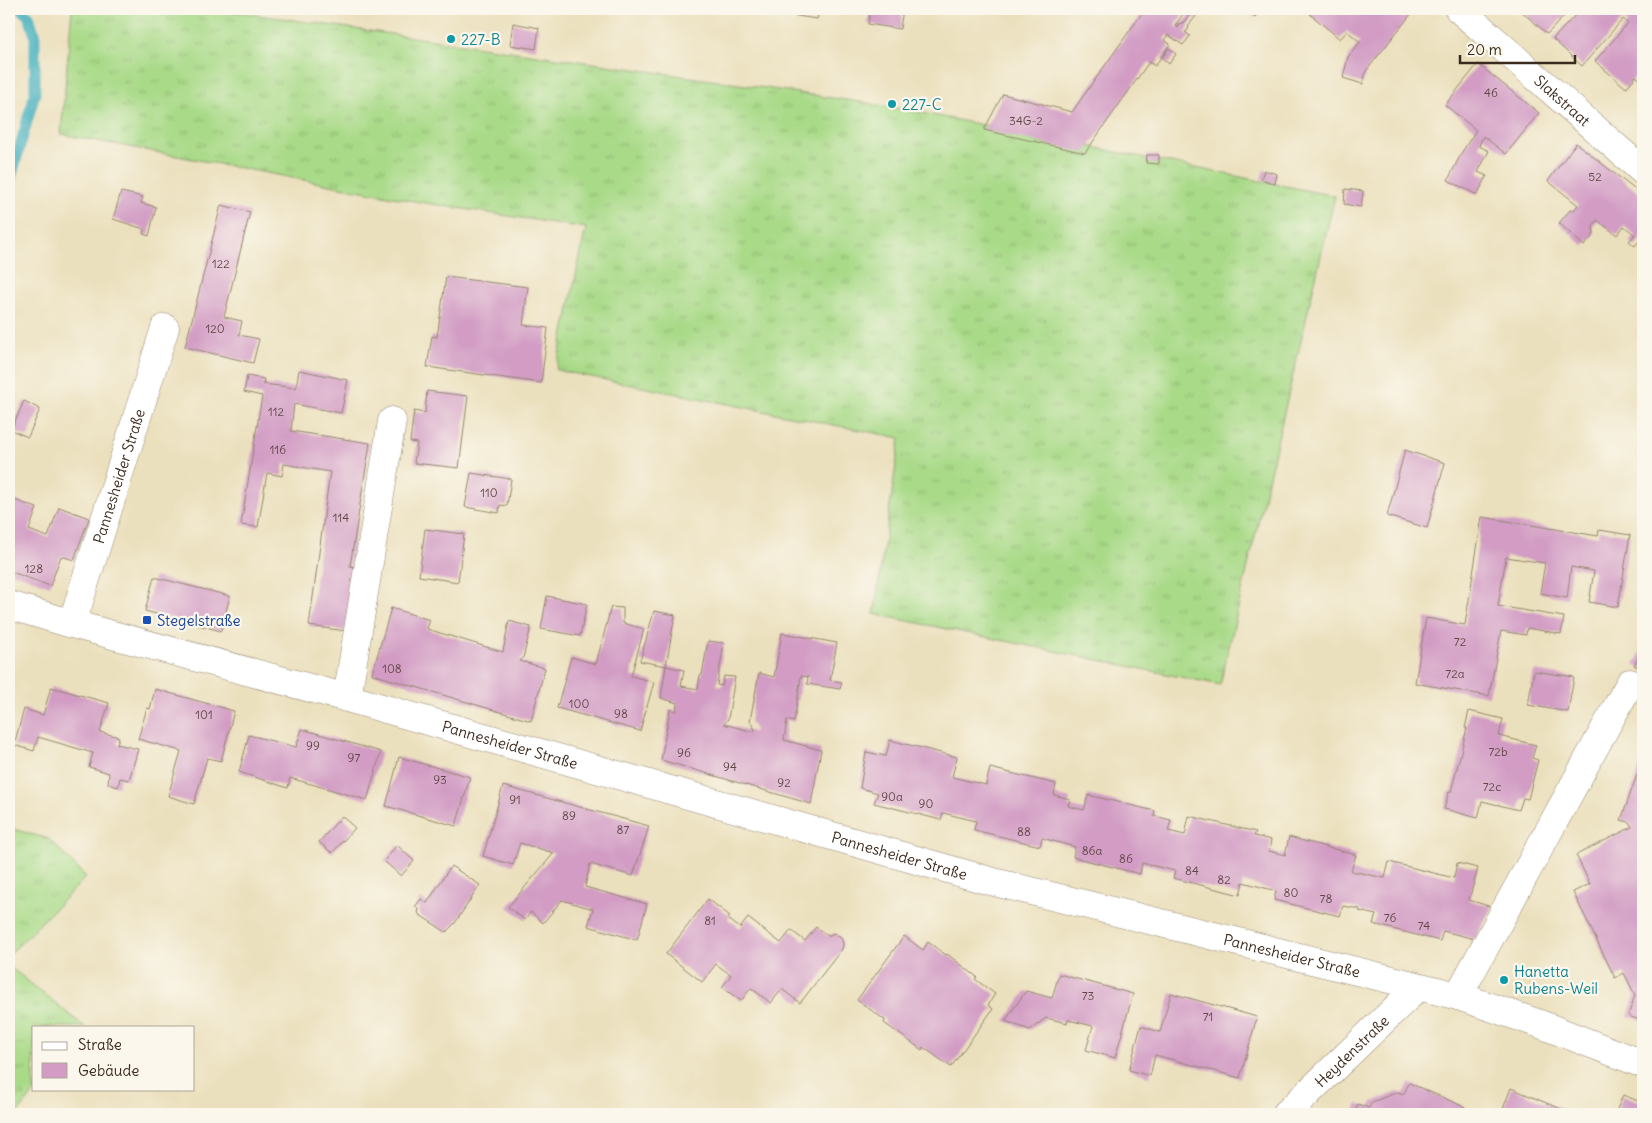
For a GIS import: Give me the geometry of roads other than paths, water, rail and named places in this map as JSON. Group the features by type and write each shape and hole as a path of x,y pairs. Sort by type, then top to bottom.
{"street":[{"name":"Slakstraat","path":"1459,9 1643,171"},
{"name":"Pannesheider Straße","path":"72,624 165,328"},
{"path":"347,698 392,421"},
{"name":"Pannesheider Straße","path":"9,605 72,624 347,698 990,881 1458,996 1540,1024 1643,1064"},
{"path":"1458,996 1630,683"},
{"name":"Heydenstraße","path":"1286,1114 1418,987"}],"waterway":[{"path":"9,201 11,178 35,93 35,36 29,16 20,9"}],"place":[{"name":"227-B","path":"451,39"},
{"name":"227-C","path":"892,104"},
{"name":"Stegelstraße","path":"147,620"},
{"name":"Hanetta Rubens-Weil","path":"1504,980"}]}
